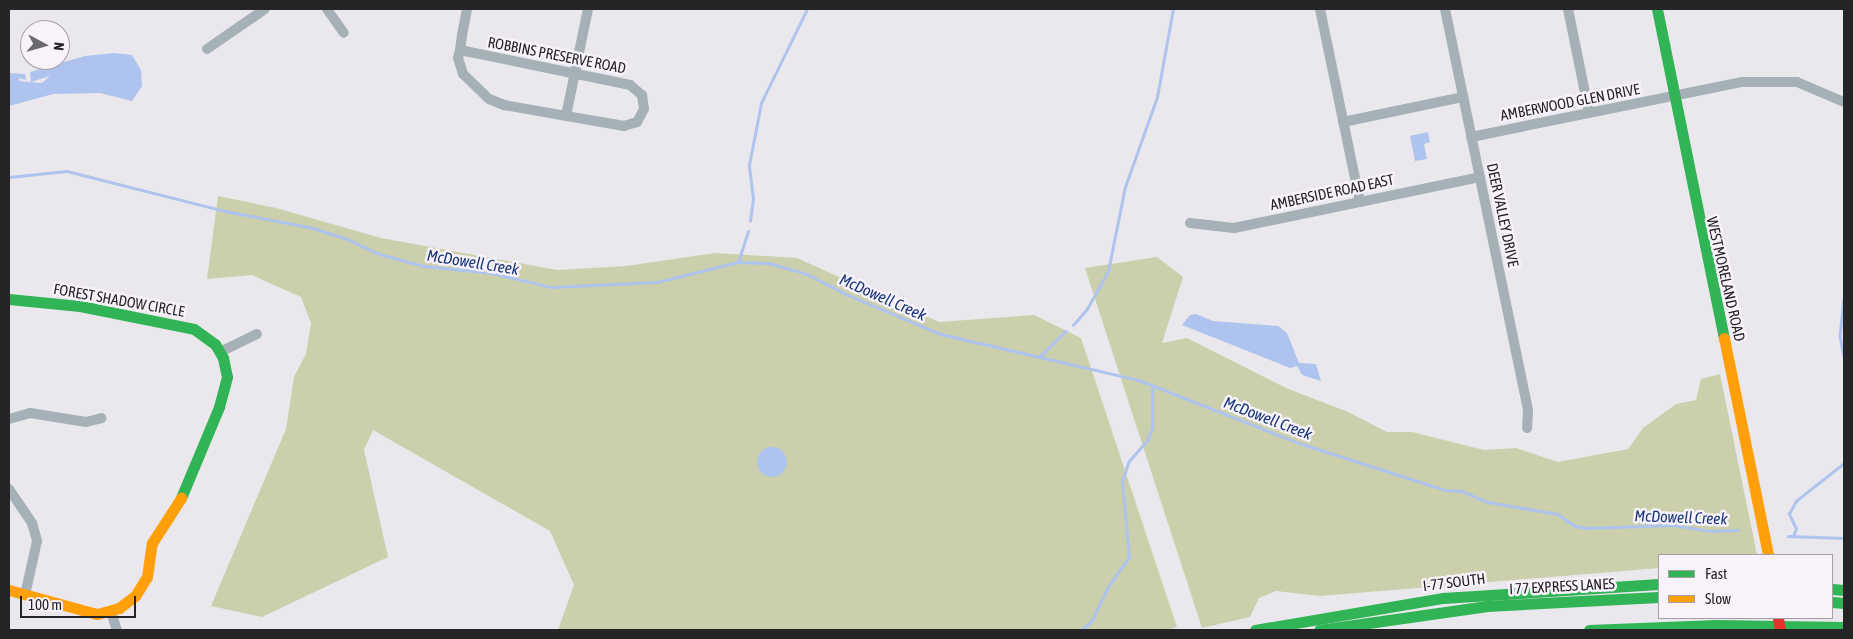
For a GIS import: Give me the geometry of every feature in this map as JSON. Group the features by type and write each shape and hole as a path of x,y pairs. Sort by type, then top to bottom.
{"main road":[{"name":"WESTMORELAND ROAD","path":"1657,9 1768,554"},
{"name":"FOREST SHADOW CIRCLE","path":"9,300 80,306 194,329 209,339 220,352 227,377 219,407 180,500 152,543 144,583 128,603 110,612 89,614 9,590"},
{"name":"I-77 SOUTH","path":"1255,630 1359,610 1460,596 1658,584"},
{"name":"I 77 EXPRESS LANES","path":"1319,630 1486,606 1658,597"},
{"path":"1589,630 1716,625 1844,627"}],"street":[{"path":"207,49 265,9"},
{"path":"327,9 344,33"},
{"name":"ROBBINS PRESERVE ROAD","path":"460,50 630,85 642,95 644,109 636,122 624,126 488,99 463,74 460,50 467,9"},
{"path":"566,116 588,9"},
{"path":"1320,9 1360,202"},
{"name":"DEER VALLEY DRIVE","path":"1445,9 1528,411 1527,428"},
{"path":"1568,9 1589,112"},
{"name":"AMBERWOOD GLEN DRIVE","path":"1471,137 1742,82 1798,82 1844,102"},
{"path":"1343,122 1463,97"},
{"name":"AMBERSIDE ROAD EAST","path":"1190,223 1234,228 1480,177"},
{"path":"220,352 257,334"},
{"path":"9,419 30,413 86,422 102,418"},
{"path":"9,489 32,523 37,541 25,595"},
{"path":"110,612 117,630"}],"green space":[{"path":"218,196 276,208 381,238 557,270 626,266 715,253 797,258 939,322 1034,315 1081,338 1177,627 1168,630 558,630 574,585 550,531 373,430 364,450 388,557 262,617 211,606 286,429 294,377 306,354 311,323 301,297 252,275 207,279"},
{"path":"1157,257 1183,277 1162,343 1187,338 1286,388 1348,412 1387,432 1412,432 1484,450 1516,448 1558,462 1628,449 1643,428 1676,404 1696,400 1701,379 1720,374 1757,554 1658,554 1658,568 1320,596 1276,591 1259,598 1250,617 1202,628 1085,268"}],"water":[{"path":"114,53 132,55 141,70 142,86 132,101 100,93 53,94 9,106 9,73 25,74 26,80 19,78 19,81 42,83 50,76 31,82 30,72 37,70 70,70 70,60 85,56"},
{"path":"1428,132 1430,142 1424,144 1427,159 1415,161 1410,136"},
{"path":"1196,314 1213,321 1278,326 1287,333 1299,363 1316,364 1321,381 1302,375 1297,366 1290,368 1182,325 1190,315"},
{"path":"772,447 778,448 786,456 786,468 778,476 772,477 766,476 758,468 757,462 758,456 766,448"}],"waterway":[{"path":"750,221 753,199 749,165 761,103 807,9"},
{"path":"1073,325 1087,309 1108,271 1125,187 1157,97 1173,9"},
{"name":"McDowell Creek","path":"9,177 67,171 225,211 309,227 345,238 380,254 424,266 492,273 551,287 657,282 738,262 769,263 807,274 848,295 941,334 1139,380 1299,443 1445,490 1462,491 1488,502 1558,514 1573,525 1585,528 1673,525 1710,531 1738,530"},
{"path":"738,262 748,232"},
{"path":"1844,299 1840,336 1844,357"},
{"path":"1039,357 1066,331"},
{"path":"1081,630 1091,622 1108,587 1129,557 1122,481 1129,461 1147,440 1152,429 1152,386"},
{"path":"1793,536 1796,529 1789,514 1796,501 1844,463"},
{"name":"McDowell Creek","path":"1788,536 1844,538"}],"traffic: fast":[{"path":"1657,9 1724,338"},
{"path":"9,299 80,306 194,329 215,344 223,358 227,377 219,407 181,498"},
{"path":"1255,630 1443,598 1658,584"},
{"path":"1833,589 1844,590"},
{"path":"1319,630 1487,606 1658,597"},
{"path":"1833,602 1844,603"},
{"path":"1589,630 1716,625 1844,627"}],"traffic: slow":[{"path":"1724,338 1768,554"},
{"path":"9,590 97,614 119,608 135,596 147,577 152,543 181,498"}],"traffic: jam":[{"path":"1778,619 1780,630"}]}
